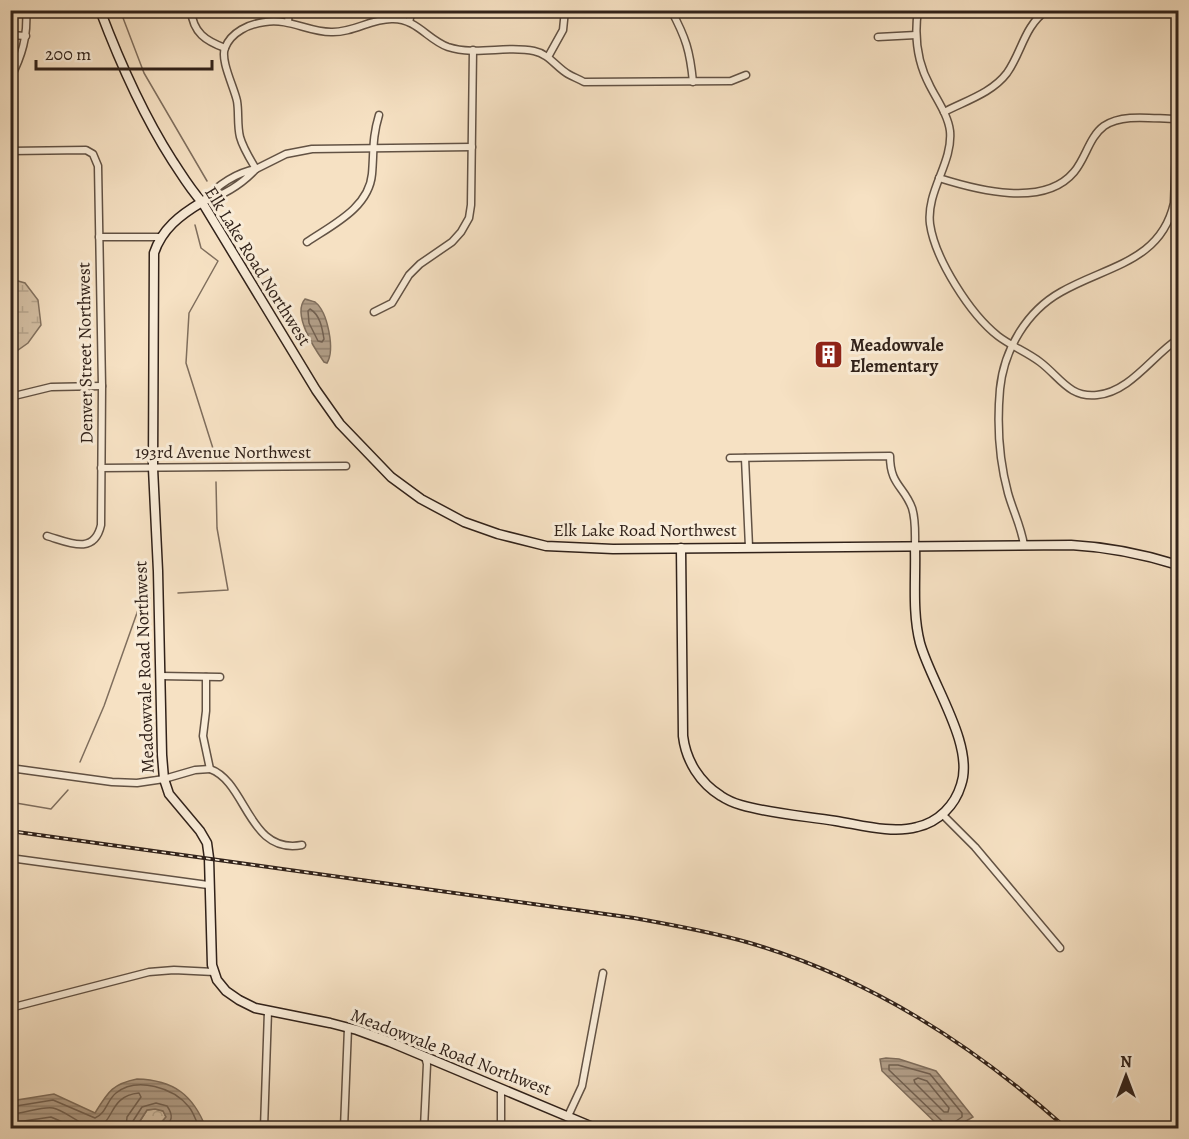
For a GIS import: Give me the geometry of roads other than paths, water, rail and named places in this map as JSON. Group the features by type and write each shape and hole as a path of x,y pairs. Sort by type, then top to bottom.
{"street":[{"path":"10,79 23,49 26,36 26,10"},
{"name":"Elk Lake Road Northwest","path":"100,10 144,113 192,191 202,202 292,352 340,424 391,477 421,499 481,528 546,546 613,549 1098,546 1129,551 1179,565"},
{"path":"192,10 194,24 203,38 225,48"},
{"path":"288,22 289,10"},
{"path":"409,22 412,10"},
{"path":"548,57 563,30 565,10"},
{"path":"671,10 685,37 691,56 693,82"},
{"path":"918,10 916,35 921,66 949,124 950,140 930,214 931,229 956,287 966,302 984,323 1012,345 1043,364 1070,390 1084,395 1098,395 1121,387 1179,339"},
{"path":"944,112 987,91 999,82 1008,72 1029,28 1047,10"},
{"path":"256,169 240,139 237,102 224,58 225,48 231,38 251,26 270,21 288,22 330,33 351,30 385,19 397,19 409,22 442,45 455,49 536,51 548,57 566,74 584,82 731,81 746,75"},
{"path":"10,35 26,36"},
{"path":"878,37 916,35"},
{"path":"374,312 392,303 409,275 420,264 452,242 469,218 473,50"},
{"path":"1024,545 1020,523 1008,491 1001,459 1000,386 1006,360 1012,345 1032,316 1046,302 1063,290 1134,258 1149,248 1160,235 1169,220 1174,202 1176,119 1179,94"},
{"path":"307,243 349,213 365,197 372,176 373,135 380,115"},
{"path":"939,178 992,191 1018,193 1043,191 1057,186 1070,177 1080,164 1094,136 1109,123 1123,119 1176,119"},
{"path":"99,237 160,237 175,221 202,202 218,197 247,178 256,169 286,154 299,151 373,148 472,147"},
{"name":"Denver Street Northwest","path":"10,151 81,150 93,154 98,166 102,386 101,525 97,537 89,543 80,545 47,536"},
{"name":"Meadowvale Road Northwest","path":"160,237 154,253 153,267 153,468 164,779 173,800 200,831 207,843 211,960 220,986 238,1000 268,1011 348,1028 390,1042 595,1128"},
{"path":"10,397 51,387 102,386"},
{"path":"681,548 684,742 690,762 707,786 723,798 741,805 884,828 916,828 933,821 942,814 953,802 961,786 964,778 964,759 960,742 920,641 915,608 914,514 894,480 890,456 730,458"},
{"path":"745,458 749,547"},
{"name":"193rd Avenue Northwest","path":"101,468 346,466"},
{"path":"160,676 220,677"},
{"path":"206,677 203,736 210,769"},
{"path":"10,768 112,782 143,783 195,770 210,769 224,778 259,828 270,839 289,847 302,846"},
{"path":"942,814 975,847 1060,948"},
{"path":"10,858 208,885"},
{"path":"10,1008 148,972 174,970 214,972"},
{"path":"568,1116 582,1086 603,973"},
{"path":"264,1128 268,1011"},
{"path":"344,1128 348,1028"},
{"path":"424,1128 427,1064 425,1057"},
{"path":"501,1089 501,1128"}],"water":[{"path":"305,299 315,302 320,307 327,322 330,349 327,363 324,362 306,331 301,313"},
{"path":"880,1059 899,1059 936,1071 973,1117 954,1128 941,1128 882,1071"},
{"path":"137,1079 162,1082 172,1086 188,1098 201,1116 206,1128 146,1128 11,1128 11,1101 54,1094 95,1113 116,1086","holes":["147,1110 163,1111 166,1117 160,1124 146,1128 138,1124"]}],"waterway":[{"path":"120,10 144,73 207,181"},
{"path":"195,225 201,248 218,261 189,313 186,363 216,458"},
{"path":"178,593 228,590 217,528 216,482"},
{"path":"80,762 104,706 138,610 150,598"},
{"path":"10,802 51,809 68,790"}],"railway":[{"path":"10,831 634,918 750,943 795,958 879,995 957,1042 1031,1098 1066,1128"}],"place":[{"name":"Meadowvale Elementary","path":"829,355"}]}
